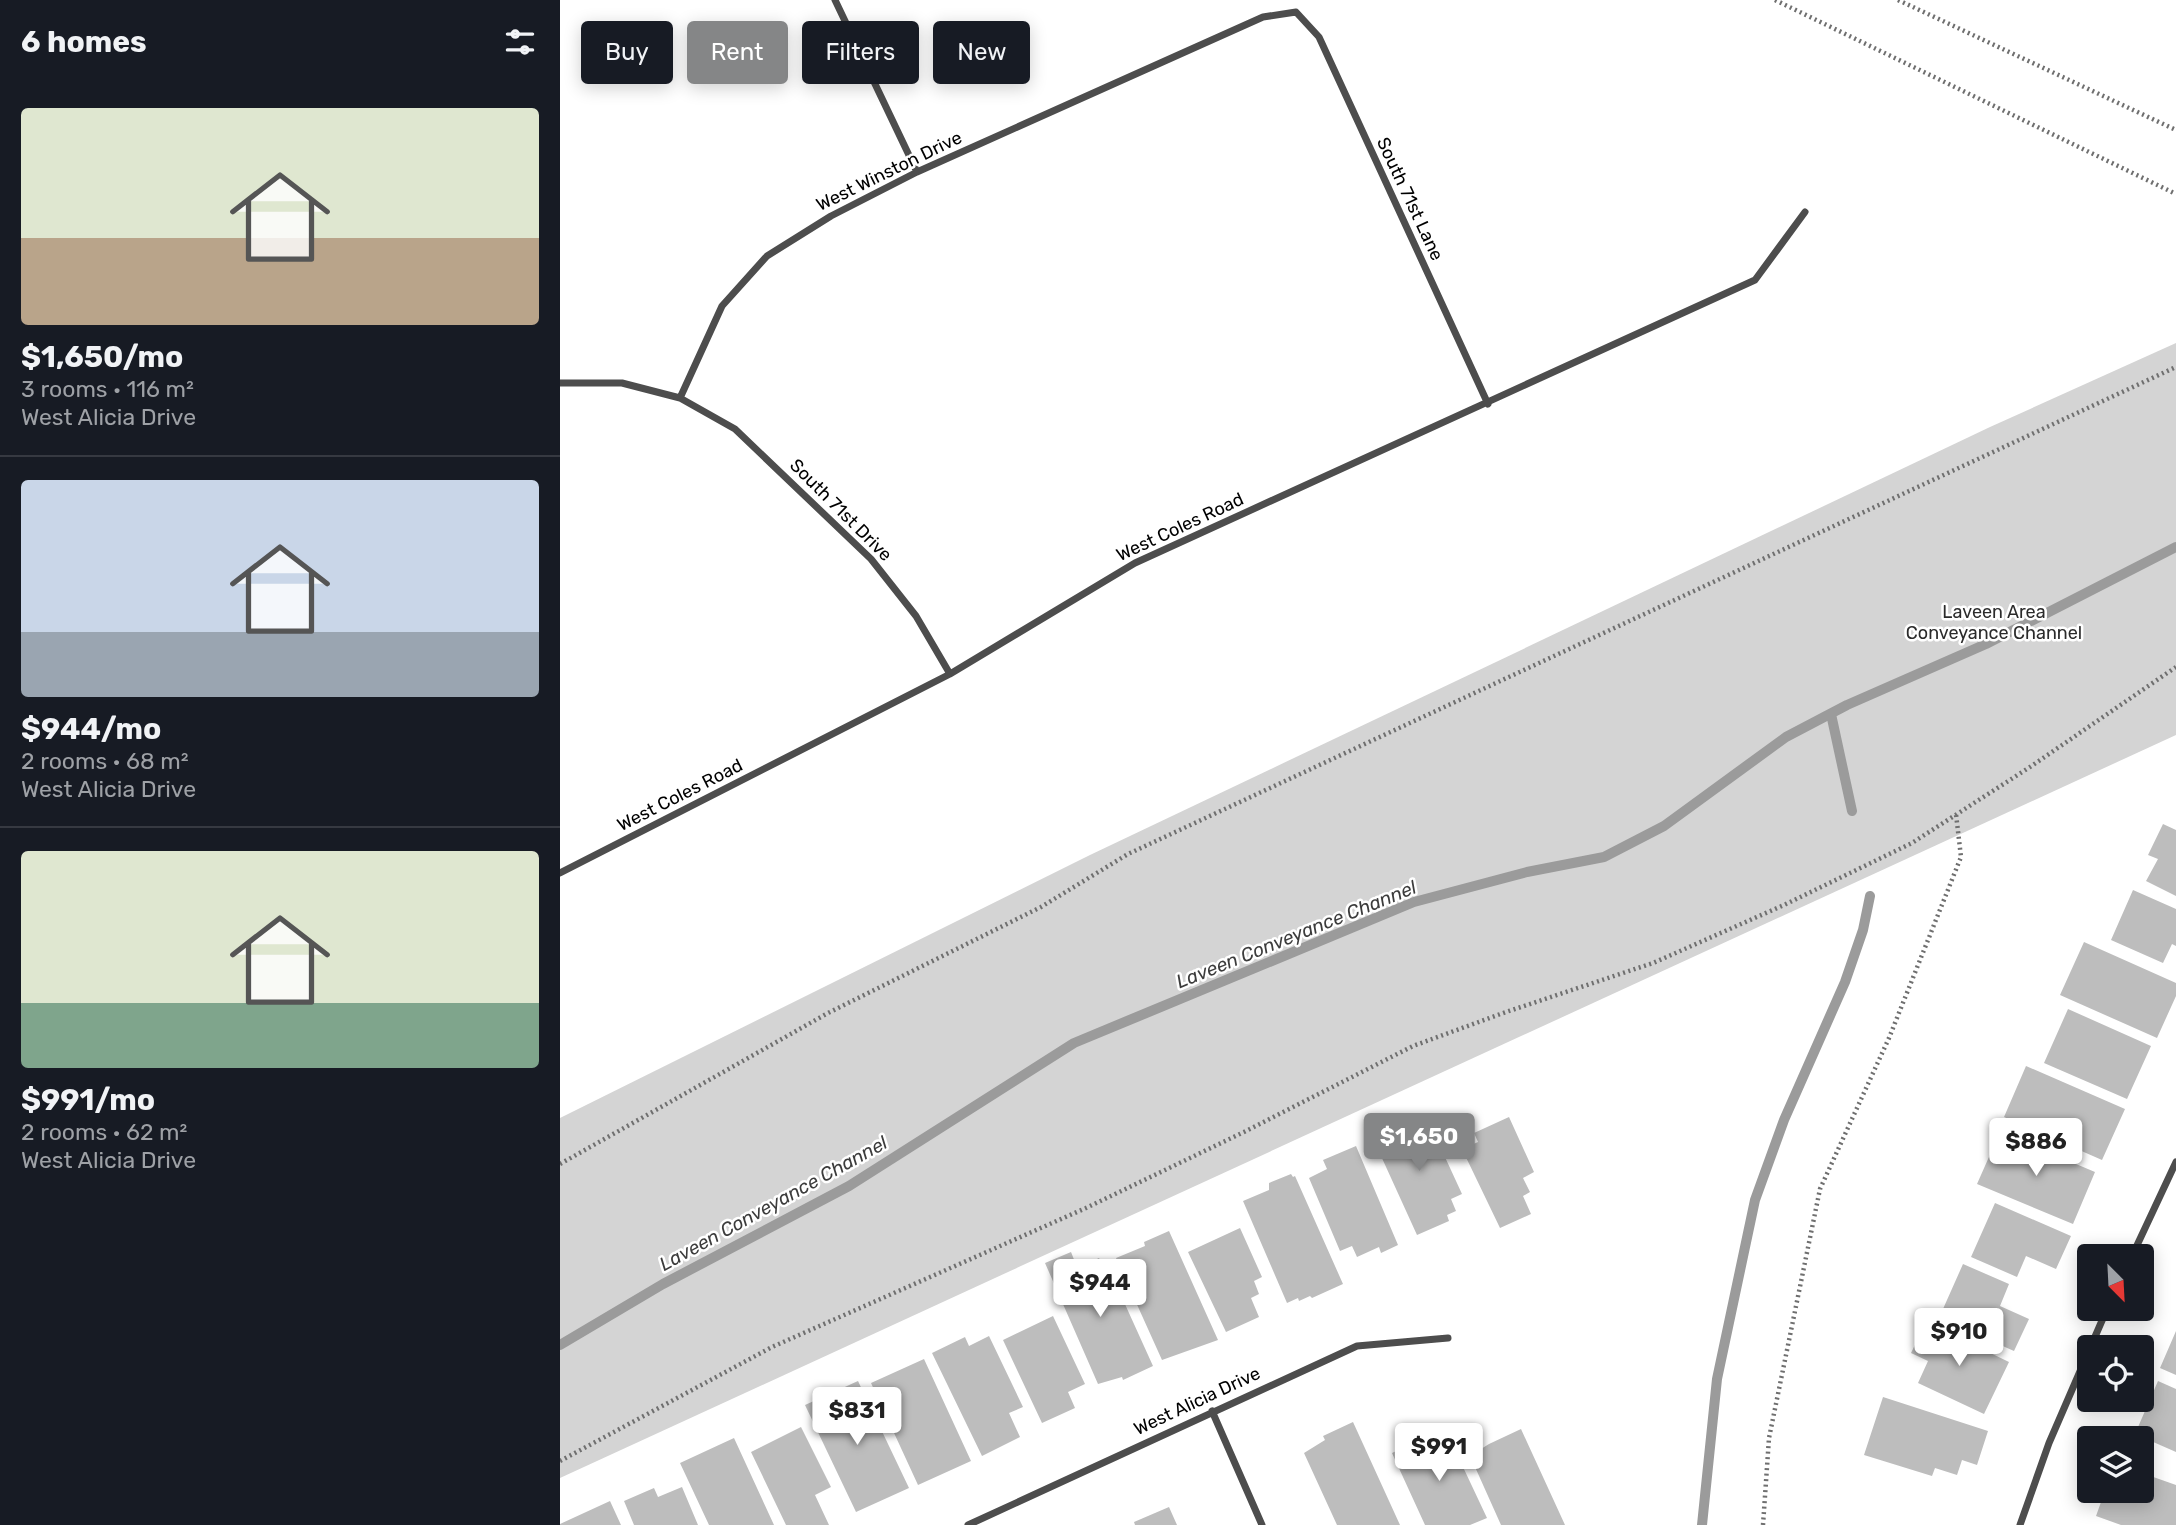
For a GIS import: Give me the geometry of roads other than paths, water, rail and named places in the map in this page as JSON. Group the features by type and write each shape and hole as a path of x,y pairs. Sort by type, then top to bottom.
{"street":[{"path":"835,0 917,173"},
{"name":"West Winston Drive","path":"680,398 722,306 767,256 831,216 917,173 1263,17 1296,12"},
{"name":"South 71st Lane","path":"1296,12 1319,37 1488,404"},
{"name":"West Coles Road","path":"560,873 950,674 1135,563 1755,280 1805,212"},
{"path":"560,383 622,383 680,398"},
{"name":"South 71st Drive","path":"680,398 736,429 871,559 916,616 950,674"},
{"path":"2138,1244 2176,1162"},
{"path":"2020,1525 2049,1443 2102,1321"},
{"name":"West Alicia Drive","path":"968,1525 1357,1346 1448,1338"},
{"path":"1212,1411 1262,1525"}],"waterway":[{"name":"Laveen Conveyance Channel","path":"560,1345 663,1284 849,1186 1074,1043 1414,902 1527,872 1604,857 1664,826 1786,737 1847,705 1986,644 2176,547"},
{"path":"1831,714 1852,811"},
{"path":"1702,1525 1717,1379 1755,1200 1784,1120 1845,982 1863,930 1870,896"}],"park label":[{"name":"Laveen Area Conveyance Channel","path":"1994,622"}]}
